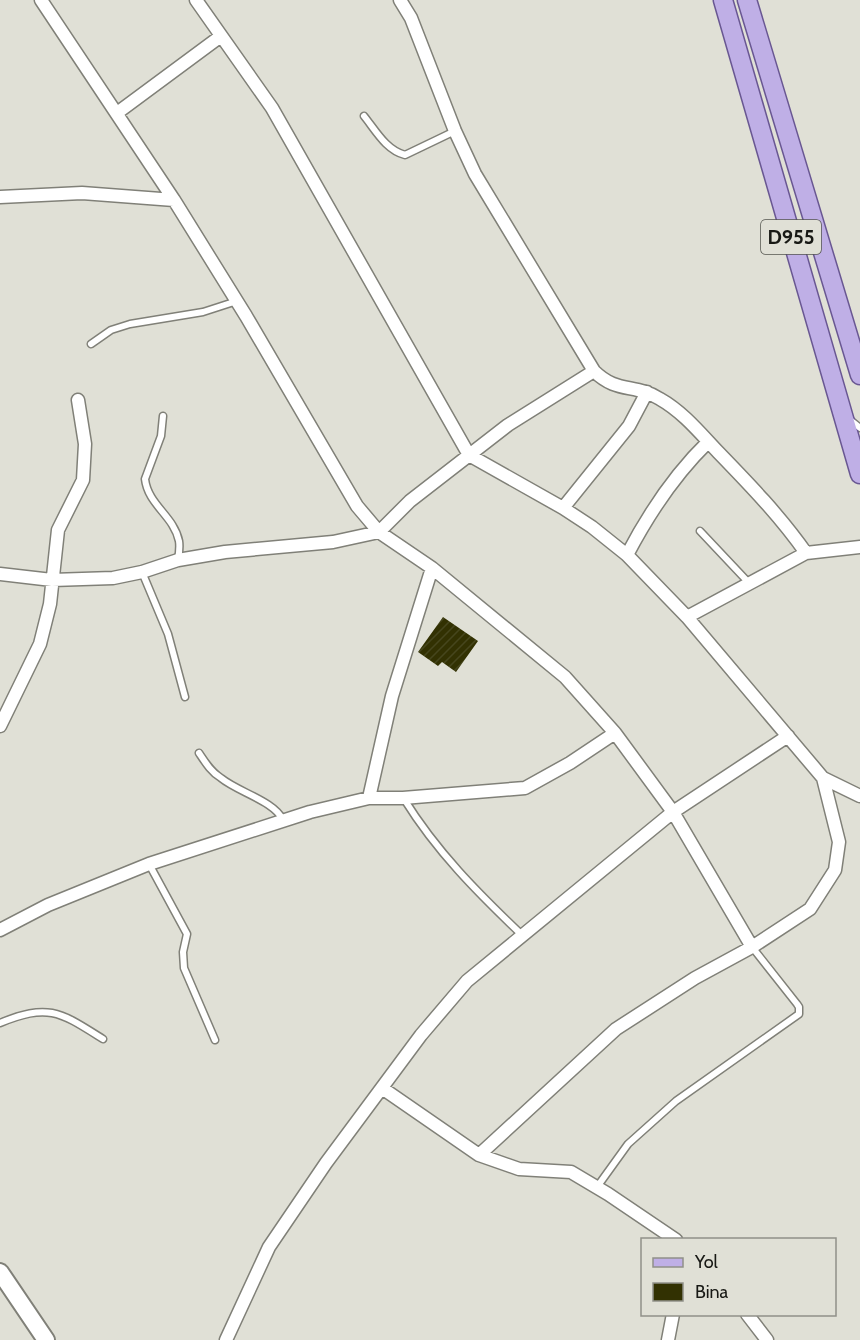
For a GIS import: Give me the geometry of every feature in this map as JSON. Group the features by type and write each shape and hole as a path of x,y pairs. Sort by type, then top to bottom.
{"main road":[{"name":"D955","path":"723,0 860,474"},
{"name":"D955","path":"747,0 860,375"},
{"path":"2,1279 46,1340"}],"street":[{"path":"40,0 117,113 237,300 357,506 379,532 432,568 566,677 615,733 674,812 752,947"},
{"path":"196,0 272,108 469,455 563,508 592,527 627,555 687,617 823,778 860,796"},
{"path":"400,0 411,18 455,131 475,174 594,371 604,381 617,387 647,392 682,414 758,493 806,553"},
{"path":"117,113 221,36"},
{"path":"0,197 82,193 174,200"},
{"path":"0,574 52,580 104,579 142,572 178,560 225,552 333,542 379,532 410,501 508,425 594,371"},
{"path":"563,508 629,426 647,392"},
{"path":"0,726 40,644 50,604 58,530 83,480 86,444 78,400"},
{"path":"627,555 665,491 686,463 708,441"},
{"path":"687,617 806,553 860,547"},
{"path":"369,798 392,696 432,568"},
{"path":"0,930 48,905 149,864 310,812 369,798 403,798 525,788 570,763 615,733"},
{"path":"226,1340 269,1247 381,1088 421,1035 467,981 674,812 788,736"},
{"path":"479,1155 616,1029 695,978 752,947 810,909 835,870 839,842 823,778"},
{"path":"381,1088 479,1155 519,1169 571,1172 674,1238"},
{"path":"668,1340 673,1316"},
{"path":"749,1316 767,1340"}],"lane":[{"path":"364,116 387,146 405,155 455,131"},
{"path":"91,344 111,330 130,324 203,312 237,300"},
{"path":"842,413 860,428"},
{"path":"163,416 161,436 145,479 151,498 170,520 177,536 178,560"},
{"path":"700,531 749,582"},
{"path":"142,572 168,634 184,697"},
{"path":"199,753 205,763 220,778 277,810 284,821"},
{"path":"403,798 440,851 463,878 523,936"},
{"path":"149,864 187,934 183,952 184,968 215,1040"},
{"path":"597,1187 628,1144 676,1101 799,1014 799,1007 752,947"},
{"path":"0,1023 23,1014 44,1012 70,1019 103,1040"}],"building":[{"path":"443,617 478,641 456,672 442,662 438,666 418,652"}]}
